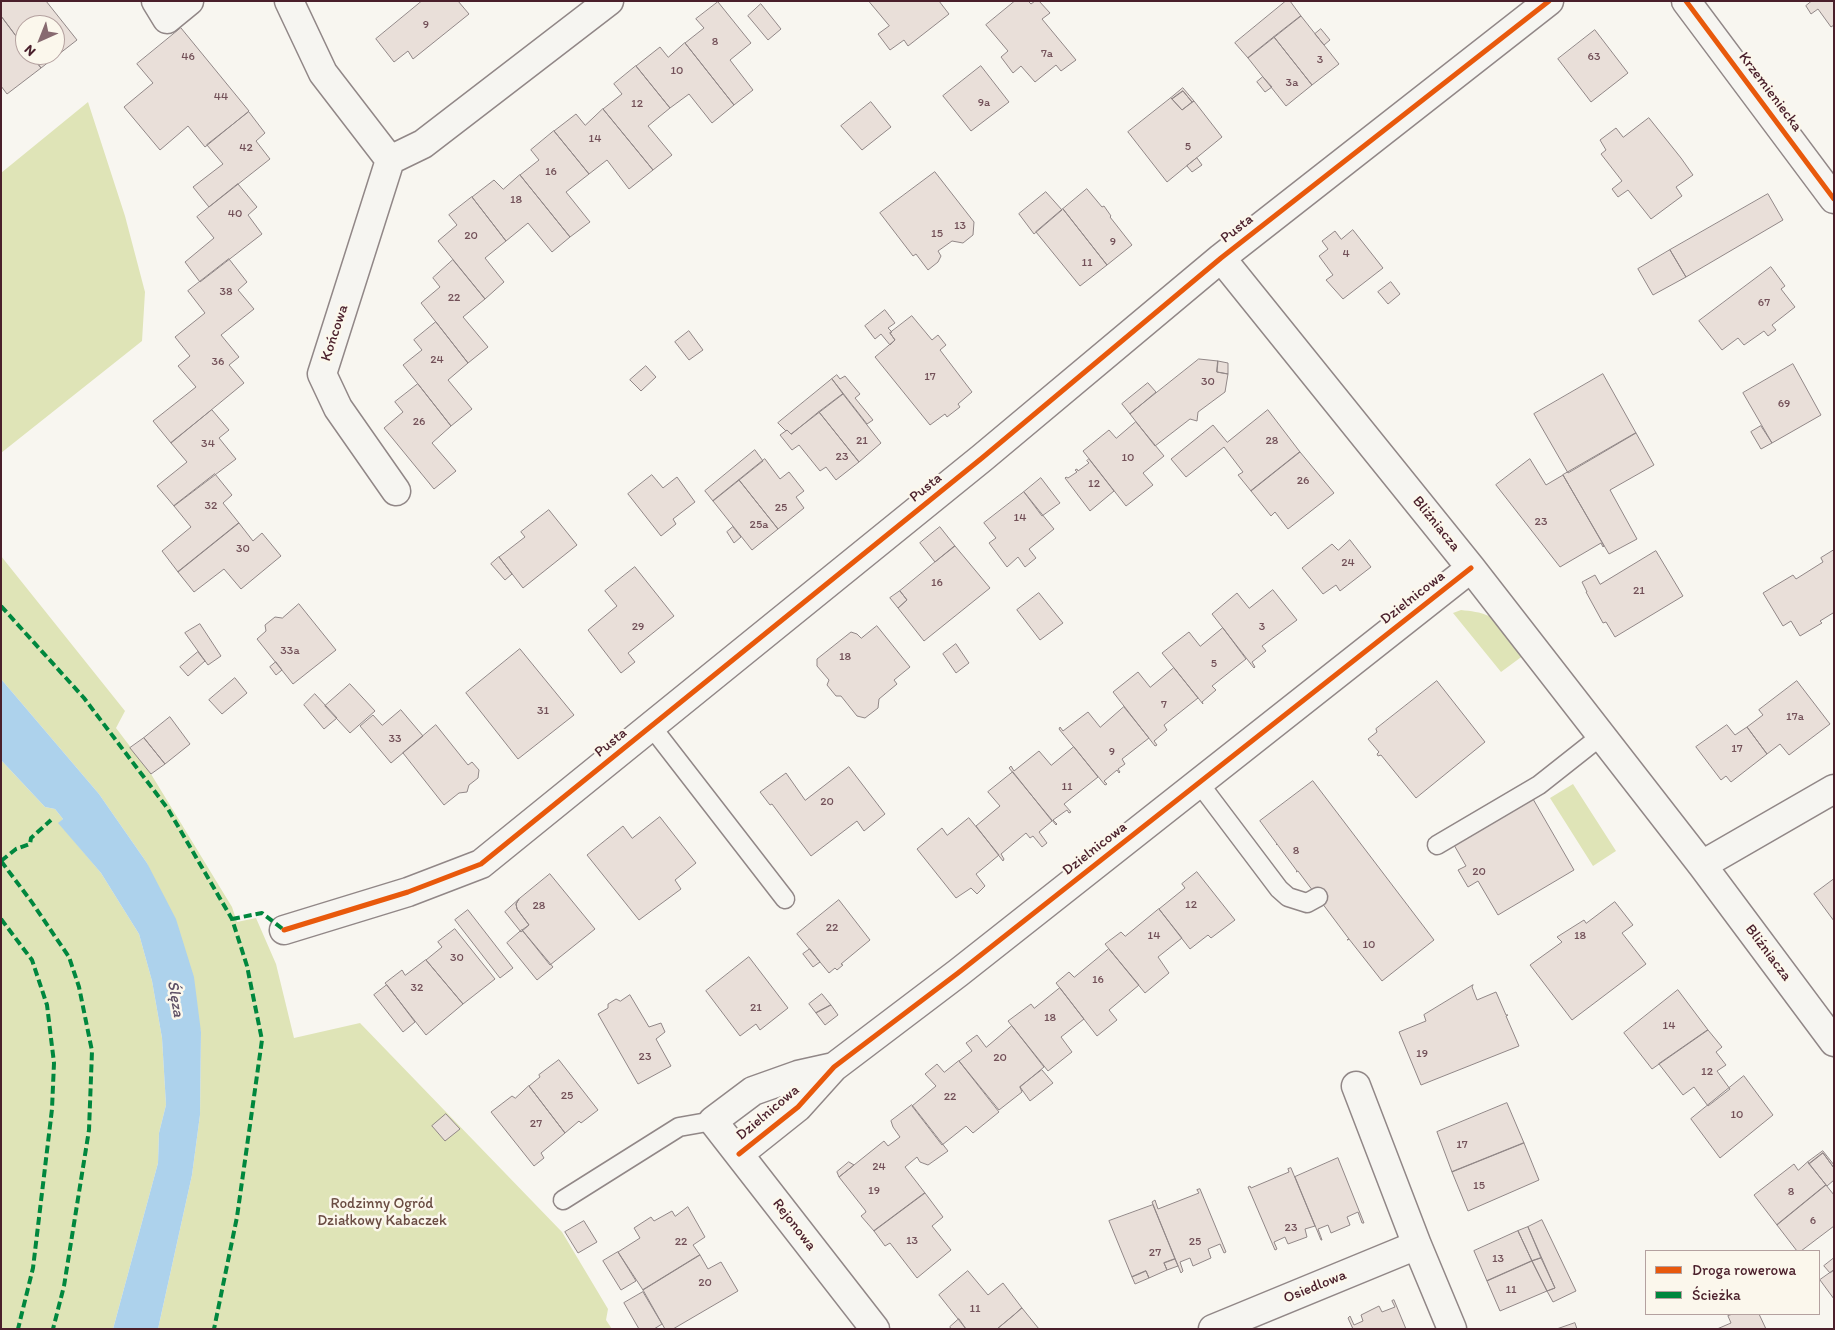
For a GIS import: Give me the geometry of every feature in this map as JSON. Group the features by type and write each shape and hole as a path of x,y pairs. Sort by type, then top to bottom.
{"street":[{"path":"156,1 167,19 190,1"},
{"path":"289,1 323,73 390,160 423,144 608,1"},
{"name":"Pusta","path":"284,930 408,892 481,864 982,458 1221,258 1549,1"},
{"name":"Krzemieniecka","path":"1686,1 1834,199"},
{"name":"Końcowa","path":"390,160 322,374 338,408 396,491"},
{"name":"Bliźniacza","path":"1221,258 1471,568 1702,864 1834,1042"},
{"name":"Dzielnicowa","path":"739,1154 798,1108 834,1067 958,973 1471,568"},
{"path":"1702,864 1834,789"},
{"name":"Dzielnicowa","path":"713,1121 753,1091 798,1075 834,1067"},
{"path":"1356,1086 1417,1245 1452,1329"},
{"name":"Rejonowa","path":"713,1121 875,1329"},
{"name":"Osiedlowa","path":"1212,1329 1417,1245"}],"lane":[{"path":"651,726 785,899"},
{"path":"1437,844 1539,785 1601,736"},
{"path":"1199,783 1288,897 1307,903 1318,897"},
{"path":"563,1200 679,1127 713,1121"}],"green space":[{"path":"88,102 125,216 145,292 142,341 1,453 1,173"},
{"name":"Rodzinny Ogród Działkowy Kabaczek","path":"1,556 125,711 116,728 151,774 232,907 237,922 256,918 276,964 294,1038 360,1023 562,1232 608,1309 606,1320 612,1329 158,1329 192,1175 200,1115 201,1032 147,863 99,794 1,679"},
{"path":"1461,610 1472,611 1494,619 1524,655 1501,672 1453,613"},
{"path":"1,760 45,807 55,809 63,819 59,823 101,873 139,934 152,981 162,1038 166,1105 159,1133 158,1163 113,1329 1,1329"},
{"path":"1573,784 1616,851 1593,866 1550,798"}],"water":[{"name":"Ślęza","path":"1,679 99,794 147,863 176,919 194,977 201,1032 200,1115 192,1175 158,1329 113,1329 158,1163 159,1133 166,1105 162,1038 152,981 139,934 101,873 58,823 63,819 55,809 45,807 1,760"}],"building":[{"path":"1,1 46,1 57,15 15,15 15,35 1,16"},
{"path":"422,1 458,1 469,14 413,59 408,51 394,62 376,39"},
{"path":"869,1 939,1 949,14 908,46 904,40 890,50 878,34 889,26"},
{"path":"1015,1 1028,1 1031,4 1039,1 1050,13 1042,19 1076,60 1061,71 1056,65 1035,82 1021,66 1013,73 1001,57 1008,51 986,25"},
{"path":"1286,1 1290,1 1301,16 1248,58 1235,43"},
{"path":"1812,1 1834,1 1834,25 1831,27 1818,9 1811,14 1806,6"},
{"path":"718,2 751,43 730,60 753,90 734,105 685,43 704,28 696,19"},
{"path":"761,4 781,29 768,40 748,16"},
{"path":"1,16 15,35 15,65 39,65 41,68 7,94 1,86"},
{"path":"1301,16 1339,64 1312,85 1274,37"},
{"path":"65,25 77,40 65,49"},
{"path":"181,28 249,111 205,147 188,126 160,150 124,107 153,83 137,64"},
{"path":"1321,29 1330,40 1324,45 1315,34"},
{"path":"1595,30 1628,73 1591,102 1558,59"},
{"path":"1274,37 1312,85 1286,106 1248,58"},
{"path":"685,43 734,105 712,123 689,94 670,108 636,66 660,47 668,57"},
{"path":"636,66 670,108 648,126 672,155 653,170 603,109 622,94 614,84"},
{"path":"981,66 1009,102 971,131 943,96"},
{"path":"1263,77 1272,87 1265,92 1257,82"},
{"path":"1183,88 1194,101 1192,102 1183,91 1171,98"},
{"path":"1183,91 1192,102 1182,110 1172,99"},
{"path":"1171,98 1182,110 1194,101 1222,137 1167,182 1128,132"},
{"path":"871,102 891,127 862,150 841,126"},
{"path":"603,109 653,170 629,189 607,160 589,174 554,131 576,114 585,125"},
{"path":"249,112 265,133 256,141 270,159 209,207 193,187 223,164 207,145"},
{"path":"1649,118 1693,175 1676,187 1682,196 1651,219 1628,190 1618,197 1612,189 1622,181 1601,154 1606,150 1600,140 1616,128 1623,137"},
{"path":"554,131 589,174 566,192 590,222 570,237 520,175 539,160 531,150"},
{"path":"1197,158 1202,165 1192,172 1187,166"},
{"path":"935,172 974,222 973,235 963,243 952,241 938,251 941,256 938,262 928,270 916,254 913,256 880,213"},
{"path":"520,175 570,237 552,252 528,223 506,241 472,197 494,180 503,189"},
{"path":"238,184 257,207 248,215 262,234 200,282 185,262 214,238 197,217"},
{"path":"1087,189 1102,207 1104,206 1110,217 1132,245 1107,265 1063,209"},
{"path":"1046,192 1062,210 1034,234 1019,214"},
{"path":"1768,194 1783,220 1686,277 1670,250"},
{"path":"472,197 506,241 485,258 504,282 485,299 438,241 457,225 449,215"},
{"path":"1063,209 1107,265 1080,286 1036,232"},
{"path":"1353,230 1383,268 1343,299 1326,280 1333,275 1319,256 1328,249 1322,241 1335,231 1341,239"},
{"path":"1670,250 1686,277 1653,295 1638,269"},
{"path":"229,259 247,282 238,290 254,309 221,335 239,357 229,365 244,383 171,443 153,421 196,387 178,366 190,356 175,337 205,313 188,291"},
{"path":"453,260 485,299 463,317 488,347 468,363 421,303 440,287 433,278"},
{"path":"1771,267 1785,286 1781,289 1795,307 1772,325 1776,330 1768,336 1764,331 1744,345 1738,338 1722,350 1699,321"},
{"path":"1391,282 1400,294 1388,304 1378,292"},
{"path":"885,310 895,323 888,328 895,340 890,345 881,334 875,339 865,326"},
{"path":"912,316 932,340 938,335 946,345 940,350 972,392 958,404 960,407 947,417 945,414 930,425 875,357 895,340 890,333"},
{"path":"436,322 468,363 448,380 472,409 451,426 403,365 422,350 414,340"},
{"path":"689,331 703,350 689,360 675,342"},
{"path":"1199,359 1218,361 1217,372 1228,374 1225,392 1198,412 1197,421 1190,419 1155,446 1130,414"},
{"path":"1218,361 1228,363 1228,374 1217,372"},
{"path":"1793,364 1821,415 1772,443 1743,393"},
{"path":"646,366 656,377 641,391 630,380"},
{"path":"1603,374 1636,433 1568,473 1534,414"},
{"path":"837,375 840,379 845,376 860,394 855,398 873,420 867,424 832,379"},
{"path":"832,379 843,394 791,434 778,423"},
{"path":"1148,383 1156,392 1130,414 1122,404"},
{"path":"418,384 451,426 432,443 456,471 434,489 384,428 403,412 395,402"},
{"path":"843,394 881,443 859,462 819,412"},
{"path":"212,410 229,430 219,438 236,459 174,506 157,486 187,462 171,443"},
{"path":"1268,410 1300,452 1251,491 1238,475 1243,472 1224,447 1186,477 1171,459 1213,425 1227,442"},
{"path":"819,412 859,462 836,480 826,467 820,471 799,445 792,450 780,435 787,430 791,434"},
{"path":"1136,422 1164,456 1143,473 1153,485 1126,506 1083,451 1109,430 1116,438"},
{"path":"1761,426 1772,443 1761,449 1751,432"},
{"path":"1636,433 1654,465 1610,490 1637,539 1609,554 1563,475"},
{"path":"755,450 763,461 713,501 705,491"},
{"path":"1300,452 1334,493 1288,529 1275,512 1271,516 1251,491"},
{"path":"765,459 780,479 789,472 804,491 796,497 804,508 778,529 739,480"},
{"path":"1089,459 1114,491 1090,511 1065,478 1068,478 1077,472 1075,470 1077,469 1078,471 1089,463 1087,461"},
{"path":"1530,459 1546,485 1563,475 1604,546 1603,547 1601,543 1560,567 1496,485"},
{"path":"215,474 232,495 223,503 239,523 178,572 162,551 191,527 174,506"},
{"path":"652,475 663,488 677,477 695,502 673,519 676,524 661,536 628,494"},
{"path":"1041,478 1060,503 1042,516 1024,492"},
{"path":"739,480 778,529 752,550 713,501"},
{"path":"1024,492 1054,529 1029,549 1036,558 1025,567 1018,557 1007,567 989,543 996,538 984,523"},
{"path":"549,510 577,545 523,588 499,557 525,537 521,532"},
{"path":"239,523 253,541 262,533 281,556 241,589 224,569 194,592 178,572"},
{"path":"733,527 741,537 734,543 727,532"},
{"path":"940,527 955,546 935,562 920,543"},
{"path":"1350,540 1371,567 1340,591 1336,585 1323,594 1302,568 1332,544 1338,550"},
{"path":"955,546 990,588 924,641 898,608 907,600 900,591"},
{"path":"1834,550 1834,614 1820,621 1822,623 1800,636 1791,621 1783,626 1763,593 1793,575 1796,579 1823,562 1821,558"},
{"path":"1656,551 1683,596 1615,637 1606,622 1603,623 1582,582 1595,575 1600,584"},
{"path":"499,557 512,574 505,580 491,564"},
{"path":"635,567 674,616 628,653 635,662 621,673 588,630 617,606 605,591"},
{"path":"1273,590 1297,620 1262,646 1266,651 1252,662 1254,668 1212,614 1237,593 1249,608"},
{"path":"900,591 907,600 898,608 890,598"},
{"path":"1039,593 1063,623 1040,640 1017,610"},
{"path":"299,604 336,650 293,684 257,639 266,631 265,625 275,617 282,618"},
{"path":"200,624 221,656 208,665 185,633"},
{"path":"877,626 910,667 894,680 897,684 879,699 878,708 865,718 857,716 841,696 836,696 827,685 829,680 817,666 817,659 851,632 861,638"},
{"path":"1223,628 1246,659 1212,686 1216,690 1202,702 1203,704 1162,653 1189,632 1200,646"},
{"path":"956,644 969,663 956,673 943,654"},
{"path":"520,649 574,715 518,759 466,693"},
{"path":"198,652 205,661 188,676 180,667"},
{"path":"276,662 282,670 276,675 270,667"},
{"path":"1174,668 1198,698 1164,725 1167,730 1154,741 1157,745 1155,746 1113,692 1138,672 1150,687"},
{"path":"235,678 247,693 222,714 209,700"},
{"path":"1437,681 1485,742 1416,798 1381,755 1378,756 1379,752 1368,739 1377,732 1376,729"},
{"path":"1797,681 1830,724 1789,755 1780,744 1767,754 1747,727 1763,715 1759,710"},
{"path":"350,684 375,711 350,733 325,706"},
{"path":"315,694 337,718 324,729 304,705"},
{"path":"1124,707 1149,738 1122,759 1125,764 1118,769 1120,772 1117,770 1104,781 1107,784 1105,785 1059,729 1060,727 1063,731 1088,712 1100,727"},
{"path":"401,710 423,736 391,763 360,726 373,715 382,725"},
{"path":"170,717 190,744 165,764 144,738"},
{"path":"436,725 468,765 472,762 479,770 478,778 469,785 467,792 459,793 444,805 403,753"},
{"path":"1727,725 1735,735 1747,727 1767,754 1731,782 1726,776 1721,780 1696,747"},
{"path":"144,738 165,764 151,774 130,748"},
{"path":"1074,747 1098,777 1064,804 1071,812 1069,813 1067,810 1053,820 1056,825 1009,768 1011,766 1014,771 1039,751 1051,765"},
{"path":"849,767 885,814 864,831 857,821 811,856 772,804 770,805 760,792 786,773 805,800"},
{"path":"1013,772 1052,821 1039,832 1047,843 1042,847 1033,836 1030,838 1026,833 1001,854 1004,859 1003,861 976,826 1000,806 988,792"},
{"path":"1313,781 1434,940 1382,981 1298,871 1296,872 1260,821"},
{"path":"1533,799 1574,870 1498,915 1478,881 1468,887 1458,870 1466,866 1454,845"},
{"path":"660,817 696,863 675,880 681,889 639,920 587,855 623,826 632,838"},
{"path":"969,818 999,855 976,874 985,886 977,894 971,888 956,898 917,849 942,828 947,835"},
{"path":"1197,872 1235,920 1211,938 1208,935 1190,949 1159,909 1185,888 1182,884"},
{"path":"550,874 595,929 550,965 522,930 529,925 517,909 516,904 519,899"},
{"path":"1834,879 1834,921 1814,894"},
{"path":"519,899 516,904 517,909 529,925 521,932 505,912"},
{"path":"839,900 870,940 841,964 843,965 837,970 835,968 829,973 797,934"},
{"path":"1615,902 1633,925 1622,933 1646,964 1572,1020 1530,965 1562,942 1557,937 1584,920 1586,923"},
{"path":"1159,909 1182,938 1158,957 1169,973 1145,993 1105,944 1121,932 1125,936"},
{"path":"468,910 513,968 500,978 455,920"},
{"path":"455,929 495,979 463,1004 426,960 442,947 438,942"},
{"path":"522,930 553,967 537,980 507,943"},
{"path":"810,949 820,962 813,967 803,954"},
{"path":"1109,949 1139,985 1109,1010 1117,1020 1097,1036 1056,983 1069,972 1074,977"},
{"path":"749,957 788,1008 760,1030 756,1024 740,1036 706,991"},
{"path":"426,960 463,1004 426,1035 385,983 402,970 405,975"},
{"path":"387,985 415,1022 403,1032 374,995"},
{"path":"1473,985 1477,1000 1496,992 1506,1015 1508,1015 1506,1016 1519,1046 1421,1085 1399,1032 1426,1021 1424,1015"},
{"path":"1060,988 1084,1019 1061,1037 1072,1052 1048,1071 1008,1021 1031,1004 1034,1008"},
{"path":"1678,990 1708,1030 1652,1069 1624,1033"},
{"path":"822,994 831,1005 816,1013 809,1004"},
{"path":"630,995 649,1027 661,1023 665,1032 656,1039 671,1066 638,1084 598,1014 608,1008 608,1004 616,999 620,1001"},
{"path":"831,1005 838,1015 825,1025 816,1013"},
{"path":"1012,1026 1044,1067 1020,1087 1022,1092 999,1110 959,1061 972,1051 966,1043 977,1035 986,1047"},
{"path":"1708,1030 1722,1047 1716,1052 1726,1065 1717,1071 1730,1089 1708,1106 1694,1087 1683,1095 1659,1064"},
{"path":"559,1060 598,1110 581,1123 579,1121 565,1133 529,1086 540,1077 539,1075"},
{"path":"959,1061 999,1112 973,1133 966,1126 942,1145 912,1106 936,1086 925,1074 937,1064 944,1072"},
{"path":"1042,1070 1053,1083 1030,1101 1020,1087"},
{"path":"1744,1076 1773,1115 1720,1158 1691,1119"},
{"path":"529,1086 565,1133 541,1153 544,1158 534,1166 491,1112 512,1096 515,1098"},
{"path":"1507,1103 1524,1143 1452,1172 1437,1132"},
{"path":"912,1105 948,1151 928,1165 920,1162 917,1157 905,1167 925,1193 874,1231 861,1216 866,1212 865,1210 839,1177 884,1141 888,1146 900,1137 891,1121"},
{"path":"446,1114 460,1129 445,1141 432,1126"},
{"path":"1524,1143 1539,1180 1468,1211 1452,1172"},
{"path":"1823,1151 1834,1165 1834,1168 1823,1153 1809,1164 1808,1162"},
{"path":"1823,1153 1834,1168 1834,1180 1827,1186 1809,1164"},
{"path":"1338,1158 1364,1223 1362,1223 1358,1212 1347,1217 1350,1225 1331,1233 1328,1225 1318,1229 1321,1240 1295,1177"},
{"path":"849,1162 854,1165 839,1177 837,1172"},
{"path":"1808,1162 1826,1185 1777,1225 1754,1195 1794,1164 1798,1170"},
{"path":"1291,1168 1315,1226 1305,1229 1307,1237 1288,1244 1285,1237 1274,1242 1277,1249 1275,1250 1248,1187 1250,1186 1251,1188 1289,1172 1288,1169"},
{"path":"1826,1185 1834,1195 1834,1226 1802,1250 1796,1250 1777,1225"},
{"path":"1200,1189 1226,1252 1224,1253 1220,1244 1208,1249 1211,1258 1193,1266 1190,1258 1180,1262 1183,1271 1181,1273 1152,1202 1155,1200 1158,1209 1199,1193 1197,1190"},
{"path":"925,1193 943,1217 932,1226 951,1250 917,1278 890,1243 885,1246 874,1231"},
{"path":"1153,1205 1175,1259 1164,1263 1167,1270 1149,1278 1146,1271 1132,1277 1109,1221"},
{"path":"688,1207 705,1237 693,1245 700,1255 643,1290 618,1252 640,1238 634,1228 651,1217 654,1221 672,1211 675,1216"},
{"path":"1542,1220 1576,1291 1553,1302 1547,1291 1555,1288 1528,1227"},
{"path":"584,1221 597,1242 578,1253 565,1232"},
{"path":"1528,1227 1541,1258 1532,1261 1518,1231"},
{"path":"1518,1231 1532,1261 1487,1281 1474,1251"},
{"path":"618,1252 636,1281 621,1290 603,1261"},
{"path":"700,1255 708,1269 721,1262 738,1291 673,1329 665,1329 643,1290"},
{"path":"1541,1258 1555,1288 1547,1291 1532,1261"},
{"path":"1834,1258 1834,1270 1830,1273 1824,1266"},
{"path":"1175,1259 1178,1266 1167,1270 1164,1263"},
{"path":"1532,1261 1547,1291 1500,1311 1487,1281"},
{"path":"1834,1270 1834,1299 1820,1280"},
{"path":"968,1271 988,1295 1003,1283 1022,1308 997,1329 966,1329 939,1295"},
{"path":"1146,1271 1149,1278 1135,1284 1132,1277"},
{"path":"643,1292 662,1324 654,1329 639,1329 624,1303"},
{"path":"1394,1300 1406,1329 1353,1329 1348,1318 1350,1316 1354,1325 1363,1321 1361,1315 1379,1306 1382,1312 1395,1307 1392,1301"},
{"path":"1022,1308 1039,1329 997,1329 1014,1315"},
{"path":"1759,1315 1766,1329 1717,1329 1731,1323 1728,1316"},
{"path":"959,1319 966,1329 951,1329 950,1327"},
{"path":"1575,1323 1577,1329 1557,1329"}],"marked path":[{"path":"1,606 84,698 168,809 232,919 247,966 262,1040 237,1217 214,1329"},
{"path":"1,861 16,849 30,844 31,838 51,820"},
{"path":"1,861 69,957 79,987 92,1051 89,1130 64,1286 53,1329"},
{"path":"232,919 262,913 284,930"},
{"path":"1,919 32,960 47,1005 54,1063 52,1109 33,1268 18,1329"}],"cycle path":[{"path":"284,930 408,892 481,864 982,458 1221,258 1549,1"},
{"path":"1686,1 1834,199"},
{"path":"739,1154 798,1107 834,1067 958,973 1471,568"}]}
